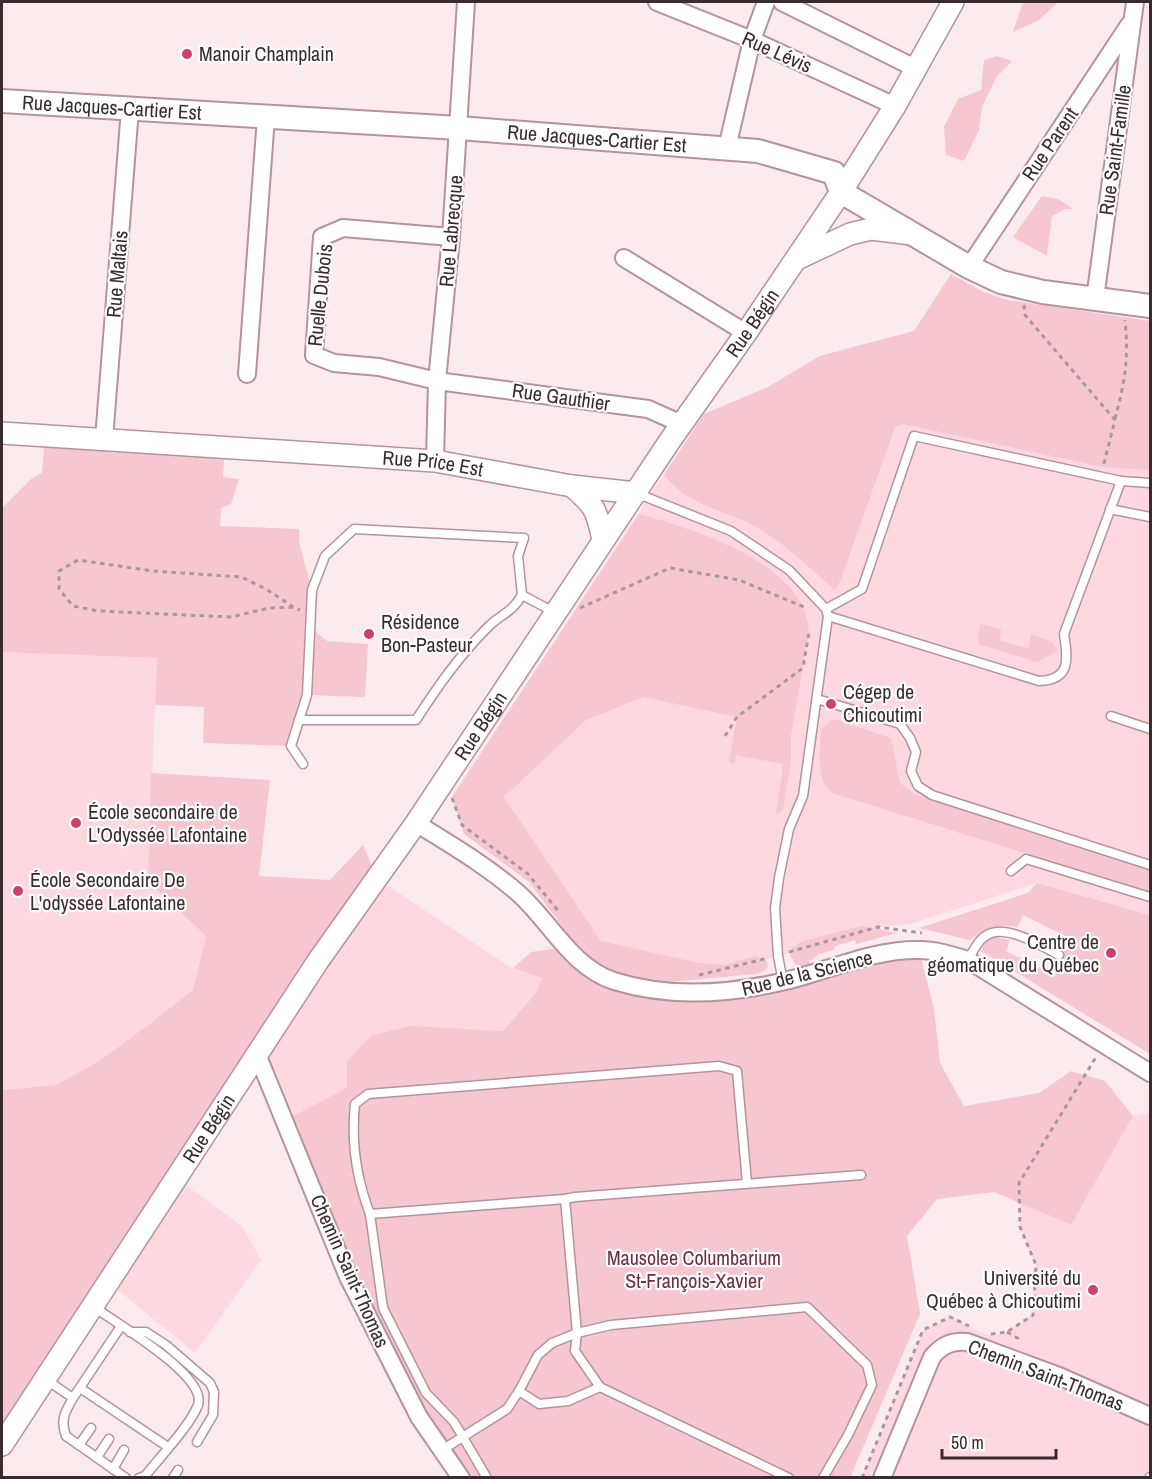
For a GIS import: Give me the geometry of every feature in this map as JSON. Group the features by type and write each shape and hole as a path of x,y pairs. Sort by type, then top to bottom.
{"main road":[{"name":"Rue Jacques-Cartier Est","path":"2,101 459,128 758,151 834,173 841,192 969,267 1001,282 1043,292 1150,306"}],"street":[{"name":"Rue Labrecque","path":"435,461 437,381 451,237 466,2"},
{"name":"Rue Lévis","path":"657,2 752,40 895,106"},
{"path":"727,148 752,40 766,2"},
{"path":"782,2 915,68"},
{"name":"Rue Bégin","path":"2,1445 318,961 564,611 603,540 841,192 895,106 952,2"},
{"name":"Rue Saint-Famille","path":"1095,299 1135,2"},
{"name":"Rue Parent","path":"969,267 1132,20"},
{"name":"Rue Maltais","path":"104,439 130,109"},
{"path":"247,374 266,117"},
{"name":"Ruelle Dubois","path":"437,381 379,367 334,363 314,355 322,237 343,228 451,237"},
{"path":"796,259 850,234 871,229 914,234"},
{"path":"624,258 746,333"},
{"name":"Rue Gauthier","path":"437,381 648,409 682,424"},
{"name":"Rue Price Est","path":"2,433 435,461 572,486 636,493"},
{"path":"572,486 590,502 599,519 603,540"},
{"name":"Rue de la Science","path":"416,823 485,866 520,895 587,967 613,981 650,989 691,993 734,991 783,982 887,954 919,950 945,953 968,960 1150,1073"},
{"name":"Chemin Saint-Thomas","path":"257,1054 348,1277 419,1417 461,1478"},
{"name":"Chemin Saint-Thomas","path":"882,1478 932,1357 939,1349 957,1341 967,1342 1059,1376 1150,1416"}],"lane":[{"path":"783,982 778,956 775,908 789,829 803,796 818,699 827,613 862,589 914,436 1120,481 1150,483"},
{"path":"827,613 1039,681 1050,680 1065,668 1068,658 1064,634 1120,481"},
{"name":"Rue Price Est","path":"636,493 731,531 789,570 827,613"},
{"path":"1110,509 1150,517"},
{"path":"299,720 416,720 449,670 490,625 516,607 522,595 518,556 524,538 354,529 325,556 312,590 307,695 299,720 291,746 303,764"},
{"path":"522,595 564,611"},
{"path":"818,699 900,724 916,752 911,771 918,786 932,795 1150,865"},
{"path":"1111,716 1150,729"},
{"path":"1011,871 1026,859 1150,897"},
{"path":"968,960 983,937 999,931 1018,935 1059,955"},
{"path":"487,1478 454,1422 426,1393 383,1308 370,1214 362,1192 352,1127 355,1104 368,1094 719,1066 737,1071 747,1183"},
{"path":"370,1214 861,1175"},
{"path":"566,1199 577,1333 575,1351 600,1387 789,1478"},
{"path":"92,1306 179,1368 191,1381 199,1395 198,1405 187,1423 145,1476 139,1478"},
{"path":"442,1450 507,1409 538,1354 552,1343 577,1333 612,1325 807,1307 867,1365 872,1385 848,1435 823,1478"},
{"path":"121,1326 73,1398 64,1414 62,1425 66,1436 126,1478"},
{"path":"129,1332 146,1332 184,1358 210,1383 214,1392 213,1415 197,1442"},
{"path":"45,1378 73,1398"},
{"path":"519,1391 539,1404 568,1401 600,1387"},
{"path":"80,1388 103,1409 123,1417 135,1431 168,1447"},
{"path":"117,1425 123,1417"},
{"path":"79,1445 91,1428"},
{"path":"97,1457 109,1439"},
{"path":"113,1469 124,1450"}],"path":[{"path":"1024,303 1025,315 1115,420"},
{"path":"1120,481 1103,467 1126,376 1128,349 1125,318"},
{"path":"293,607 269,608 231,617 98,611 73,606 60,589 60,571 78,560 153,571 241,577 266,589 293,607 311,613"},
{"path":"564,611 670,568 739,580 804,607"},
{"path":"725,736 737,717 803,668 809,632"},
{"path":"987,1335 1007,1332 1033,1314 1036,1265 1020,1227 1019,1183 1104,1045"},
{"path":"862,1478 923,1330 950,1317 978,1330"},
{"path":"1007,1332 1021,1340"}],"shaded area":[{"name":"Cégep de Chicoutimi","path":"951,274 983,292 1007,300 1150,321 1150,915 1037,883 910,924 878,927 778,956 696,976 626,970 555,907 452,797 704,414 768,387 820,356 914,331"},
{"name":"École secondaire de L'Odyssée Lafontaine","path":"2,652 157,658 148,881 207,936 193,990 147,1026 99,1061 56,1085 2,1090"},
{"path":"378,879 512,968 542,978 536,993 503,1031 464,1029 285,1120 257,1054"},
{"name":"Université du Québec à Chicoutimi","path":"1150,1112 1150,1477 862,1478 923,1330 950,1317 987,1335 1007,1332 1033,1314 1036,1265 1020,1227 1020,1203 1071,1225 1133,1116"},
{"path":"176,1178 242,1226 261,1260 195,1353 108,1282"}],"green space":[{"path":"1023,2 1058,2 1039,20 1013,32"},
{"path":"997,56 1012,61 997,76 982,107 979,130 964,161 946,155 944,127 958,99 981,90 984,60"},
{"path":"1042,196 1058,199 1073,209 1065,209 1052,216 1047,256 1013,237"},
{"path":"951,274 983,292 1007,300 1150,321 1150,470 1103,467 902,424 895,427 840,582 835,590 763,531 697,502 674,486 664,475 704,414 768,387 820,356 914,331"},
{"path":"45,435 113,453 225,447 223,477 239,479 231,504 221,508 220,526 299,529 299,542 312,590 310,627 327,641 368,644 365,697 307,695 291,746 203,743 204,707 155,705 157,658 2,652 2,508 31,479 42,473"},
{"path":"639,514 688,529 744,553 768,568 789,587 803,608 809,632 791,735 791,760 783,809 776,815 783,764 736,755 734,765 729,761 737,717 643,697 586,720 504,797 601,941 699,963 725,965 755,956 767,961 768,968 756,974 669,982 617,972 596,962 576,945 529,882 464,834 452,797"},
{"path":"980,624 1001,629 1000,641 1028,648 1031,634 1052,642 1058,651 1037,662 978,644"},
{"path":"833,719 891,738 900,783 915,794 1150,870 1150,892 832,793 826,787 823,779 820,755 821,729"},
{"path":"151,773 270,780 259,876 330,880 363,845 378,879 2,1445 2,1090 56,1085 99,1061 147,1026 193,990 206,936 148,882"},
{"path":"1037,883 1150,915 1150,1054 981,951 985,943 993,937 1010,940 1006,951 1055,975 1069,938 1023,915 1017,927 992,928 970,940 919,928 1028,893"},
{"path":"862,926 897,933 856,944 855,940 835,946 834,950 819,954 809,962 810,966 804,968 795,964 790,955 793,948 800,942"},
{"name":"Mausolee Columbarium St-François-Xavier","path":"566,947 587,967 691,993 919,950 934,1009 940,1063 964,1106 1039,1093 1071,1071 1105,1081 1133,1116 1071,1225 994,1192 937,1199 907,1236 920,1314 850,1478 461,1477 419,1417 285,1120 347,1088 347,1061 371,1036 410,1026 503,1031 536,993 542,978 513,968 531,952"}],"place":[{"name":"Manoir Champlain","path":"187,54"},
{"name":"Résidence Bon-Pasteur","path":"369,634"},
{"name":"Cégep de Chicoutimi","path":"831,704"},
{"name":"École secondaire de L'Odyssée Lafontaine","path":"76,823"},
{"name":"École Secondaire De L'odyssée Lafontaine","path":"18,891"},
{"name":"Centre de géomatique du Québec","path":"1111,953"},
{"name":"Université du Québec à Chicoutimi","path":"1093,1290"}]}
